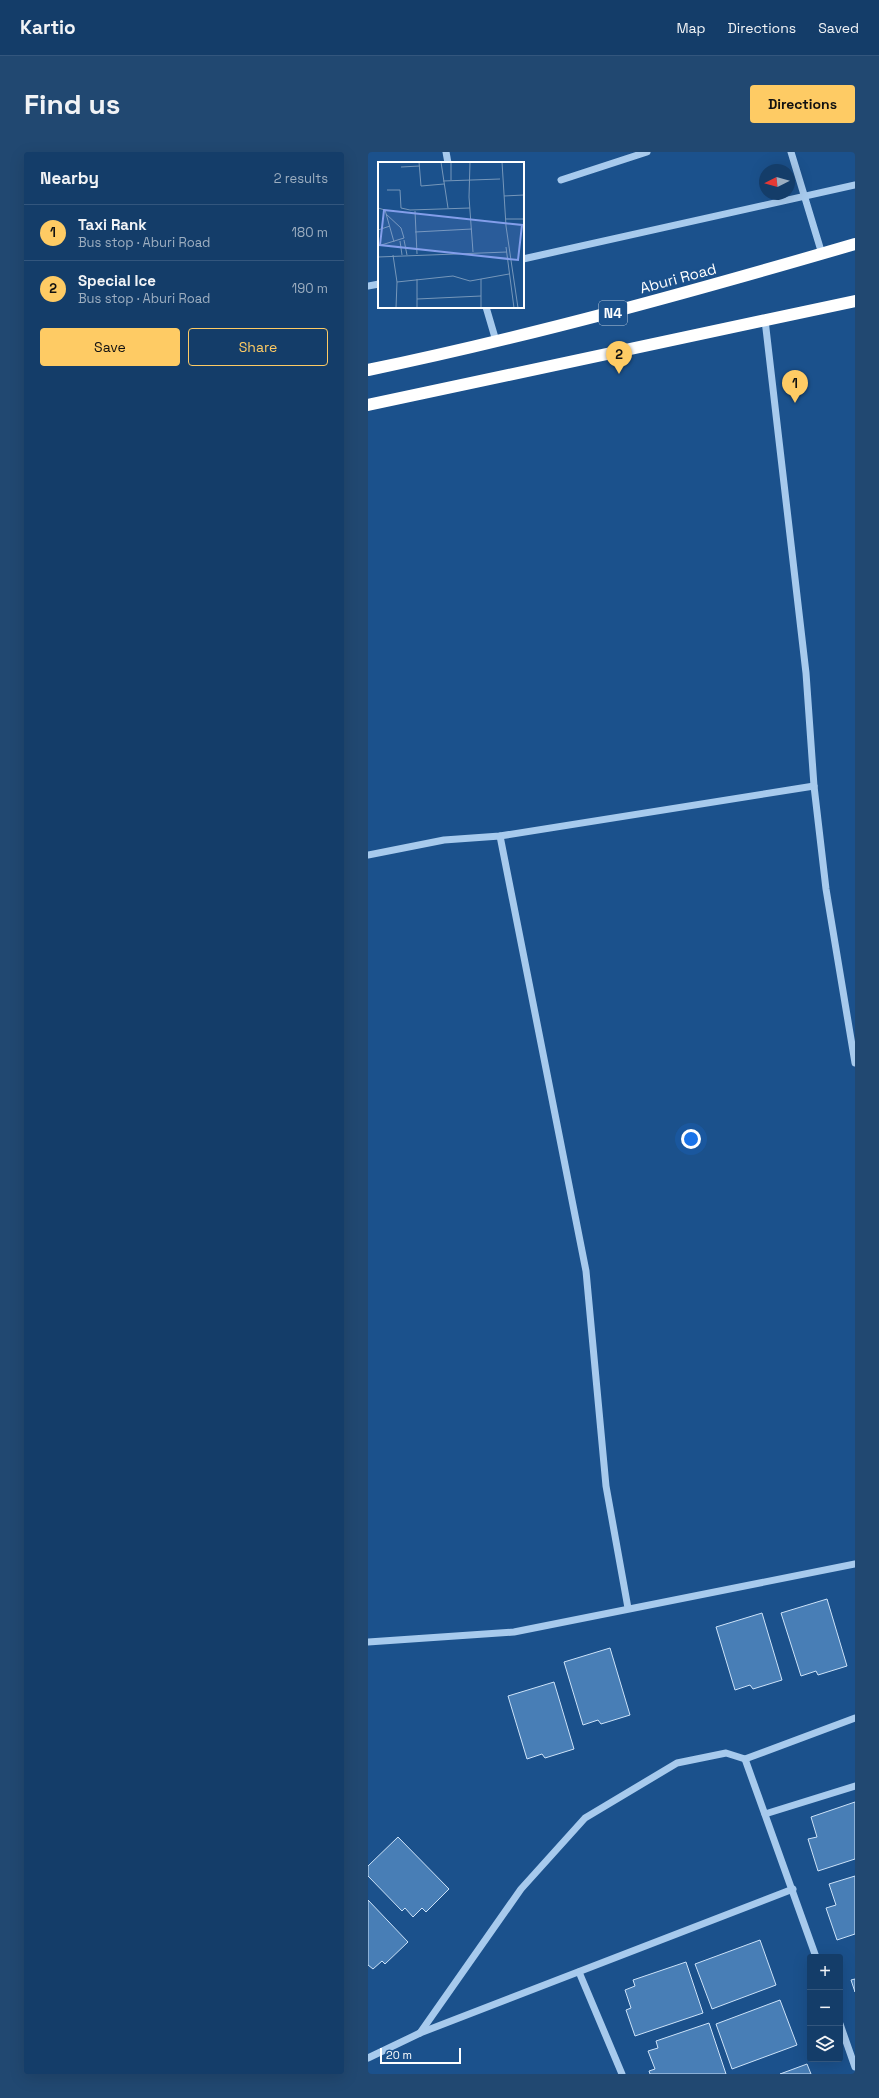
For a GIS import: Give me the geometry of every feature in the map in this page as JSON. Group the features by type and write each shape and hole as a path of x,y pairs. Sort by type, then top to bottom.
{"highway":[{"name":"Aburi Road","path":"368,370 496,341 692,292 855,244"},
{"path":"368,405 855,301"}],"street":[{"path":"446,152 448,162"},
{"path":"561,180 647,152"},
{"path":"791,152 806,197 822,254"},
{"path":"524,259 855,185"},
{"path":"368,286 378,284"},
{"path":"486,308 496,341"},
{"path":"765,320 806,673 814,786 826,889 855,1064"},
{"path":"368,854 444,840 500,836 814,786"},
{"path":"500,836 586,1272 606,1486 628,1608"},
{"path":"368,1642 514,1632 628,1608 855,1564"},
{"path":"420,2033 521,1888 585,1818 677,1763 726,1753 745,1759 855,1718"},
{"path":"745,1759 815,1954"},
{"path":"765,1814 855,1786"},
{"path":"368,2058 420,2033 792,1889"},
{"path":"578,1972 622,2074"},
{"path":"841,2026 855,2067"}],"building":[{"path":"827,1599 847,1666 818,1675 816,1671 801,1676 781,1613"},
{"path":"762,1613 782,1680 753,1689 750,1685 735,1690 716,1627"},
{"path":"610,1648 630,1715 601,1724 598,1720 583,1725 564,1662"},
{"path":"554,1682 574,1749 545,1758 542,1754 527,1759 508,1696"},
{"path":"855,1802 855,1859 818,1871 808,1839 817,1837 811,1817"},
{"path":"398,1837 449,1889 426,1912 422,1908 413,1917 405,1908 402,1911 368,1876 368,1866"},
{"path":"855,1876 855,1934 837,1940 826,1908 836,1905 829,1884"},
{"path":"368,1900 408,1942 385,1964 382,1961 373,1969 368,1965"},
{"path":"760,1940 776,1985 712,2009 695,1964"},
{"path":"686,1962 703,2013 635,2036 626,2010 631,2008 625,1990 635,1986 633,1980"},
{"path":"855,1979 855,1992 851,1980"},
{"path":"780,2000 797,2045 732,2069 716,2024"},
{"path":"709,2023 726,2074 650,2074 649,2071 655,2069 648,2051 658,2048 656,2041"},
{"path":"807,2064 811,2074 780,2074"}],"place":[{"name":"Special Ice","path":"619,374"},
{"name":"Taxi Rank","path":"795,403"}]}
